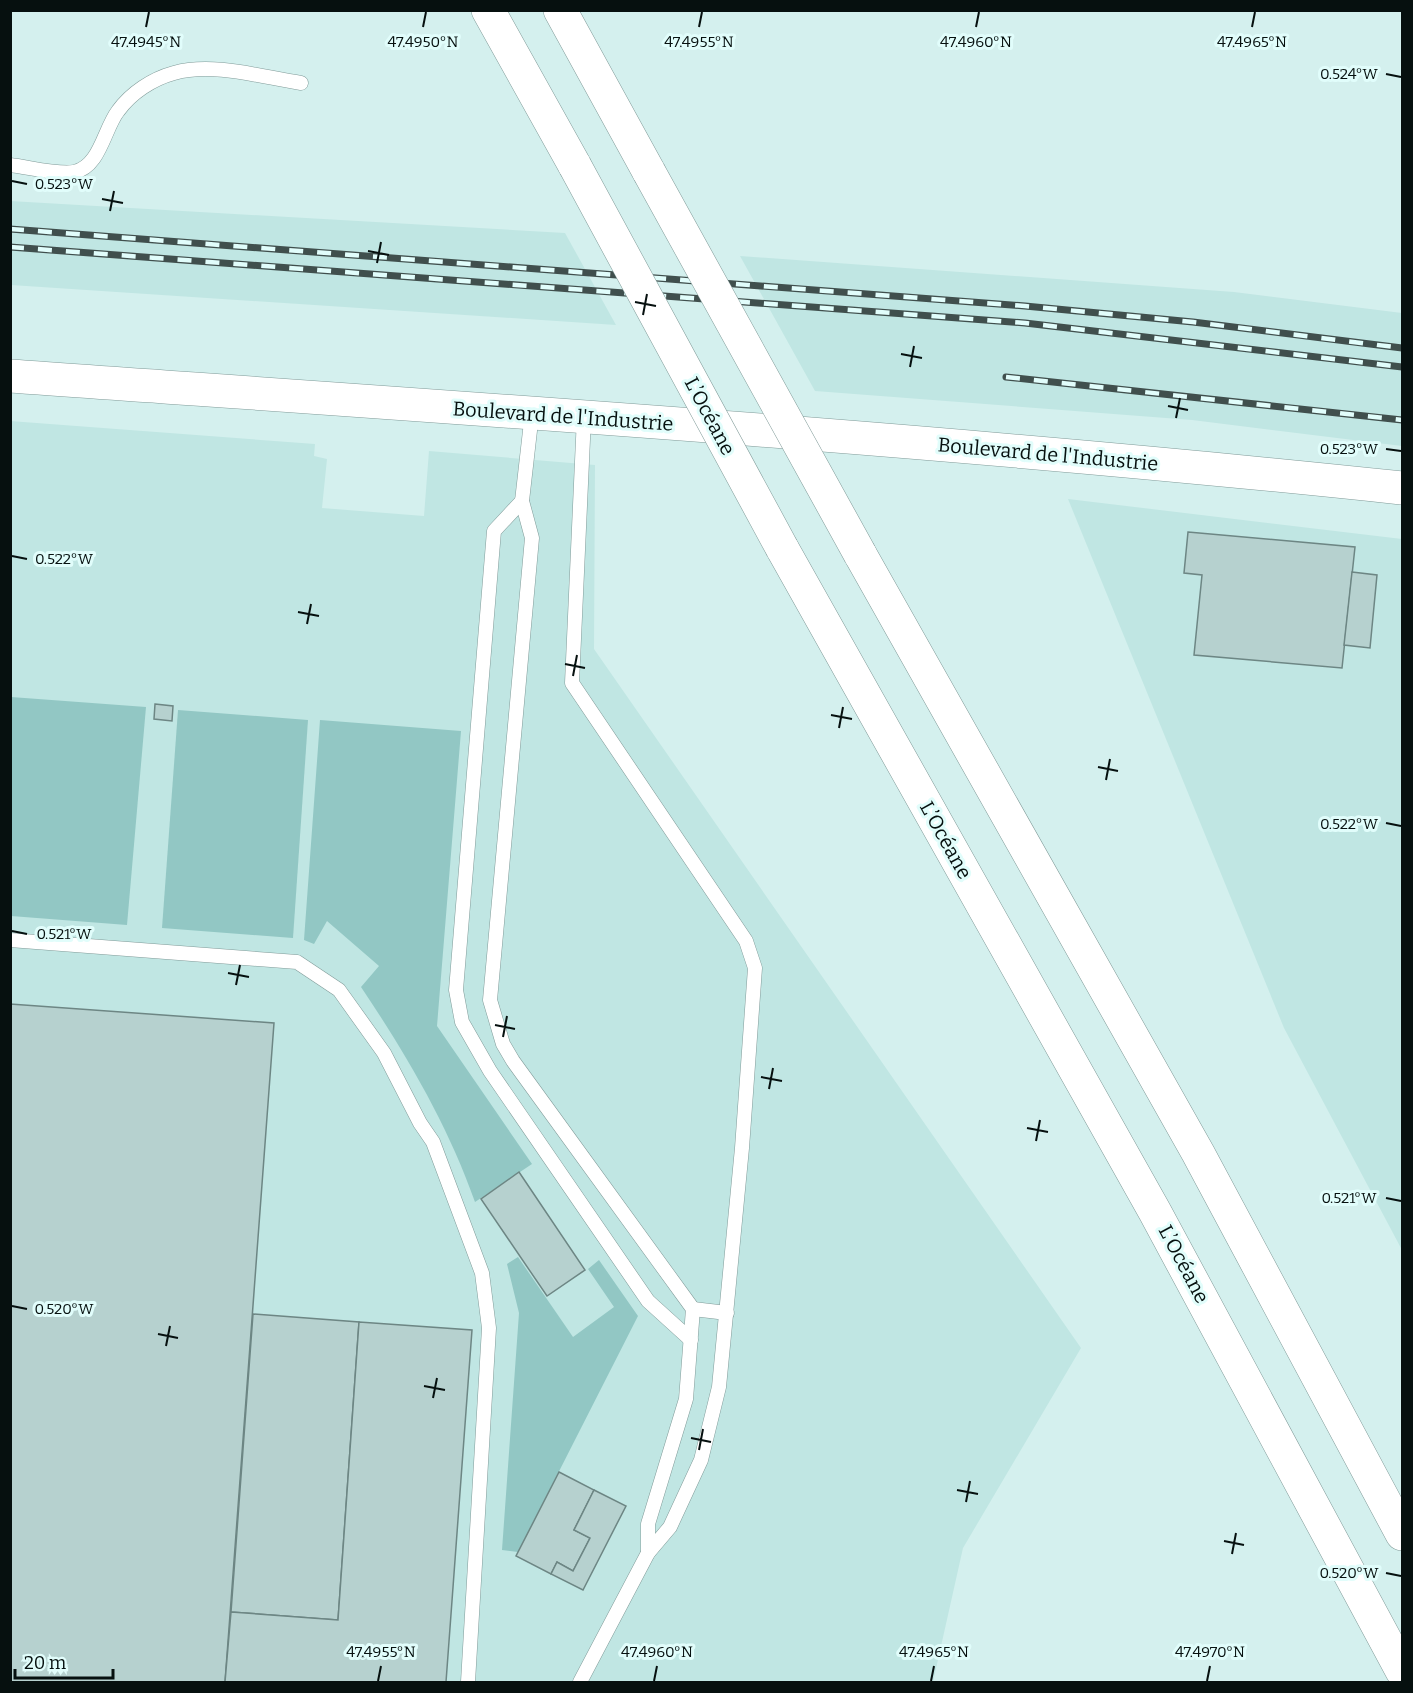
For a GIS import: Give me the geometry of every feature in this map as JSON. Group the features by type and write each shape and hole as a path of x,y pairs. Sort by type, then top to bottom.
{"main road":[{"name":"L’Océane","path":"488,10 782,548 1155,1212 1402,1671"},
{"path":"560,10 860,554 1198,1153 1402,1534"},
{"name":"Boulevard de l'Industrie","path":"10,376 584,417 1205,467 1402,488"}],"lane":[{"path":"10,165 72,173 82,170 94,157 116,112 128,99 141,88 172,74 205,69 301,83"},
{"path":"532,413 522,501 532,538 490,1000 502,1044 513,1061 693,1309 686,1399 648,1524 648,1553"},
{"path":"580,1683 648,1553 670,1527 701,1460 719,1387 754,969 747,941 572,683 584,417"},
{"path":"522,501 494,531 456,990 458,1006 462,1022 490,1071 648,1301 691,1340"},
{"path":"10,940 297,962 339,990 384,1053 420,1123 433,1142 482,1273 489,1328 468,1683"},
{"path":"693,1309 727,1313"}],"shaded area":[{"path":"10,201 565,233 616,325 11,285"},
{"path":"740,256 1234,292 1402,313 1402,446 1192,420 815,391"},
{"path":"10,421 315,444 314,456 327,459 322,508 424,516 429,451 595,465 594,649 1081,1348 963,1548 933,1682 11,1682"},
{"path":"1068,499 1402,539 1402,1250 1284,1028"},
{"path":"11,697 146,707 127,925 11,916"},
{"path":"178,710 308,720 293,938 162,928"},
{"path":"320,720 461,731 437,1026 532,1164 475,1202 452,1145 425,1091 361,987 379,966 327,921 314,944 304,940"},
{"path":"518,1257 573,1337 614,1307 588,1269 599,1260 638,1316 518,1552 502,1550 519,1313 507,1264"}],"building":[{"path":"1188,532 1355,547 1342,668 1194,655 1202,575 1184,573"},
{"path":"1352,572 1377,575 1370,648 1344,645"},
{"path":"155,704 173,706 172,721 154,719"},
{"path":"10,1004 274,1023 225,1682 10,1682"},
{"path":"519,1172 585,1270 547,1296 481,1199"},
{"path":"253,1314 359,1322 338,1620 231,1612"},
{"path":"359,1322 472,1330 446,1682 225,1682 231,1612 338,1620"},
{"path":"559,1472 594,1490 574,1530 590,1538 573,1571 557,1562 551,1574 516,1556"},
{"path":"594,1490 626,1506 583,1590 551,1574 557,1562 573,1571 590,1538 574,1530"}],"railway":[{"path":"10,229 1025,306 1193,322 1402,348"},
{"path":"10,247 1025,323 1402,367"},
{"path":"1006,377 1402,420"}]}
